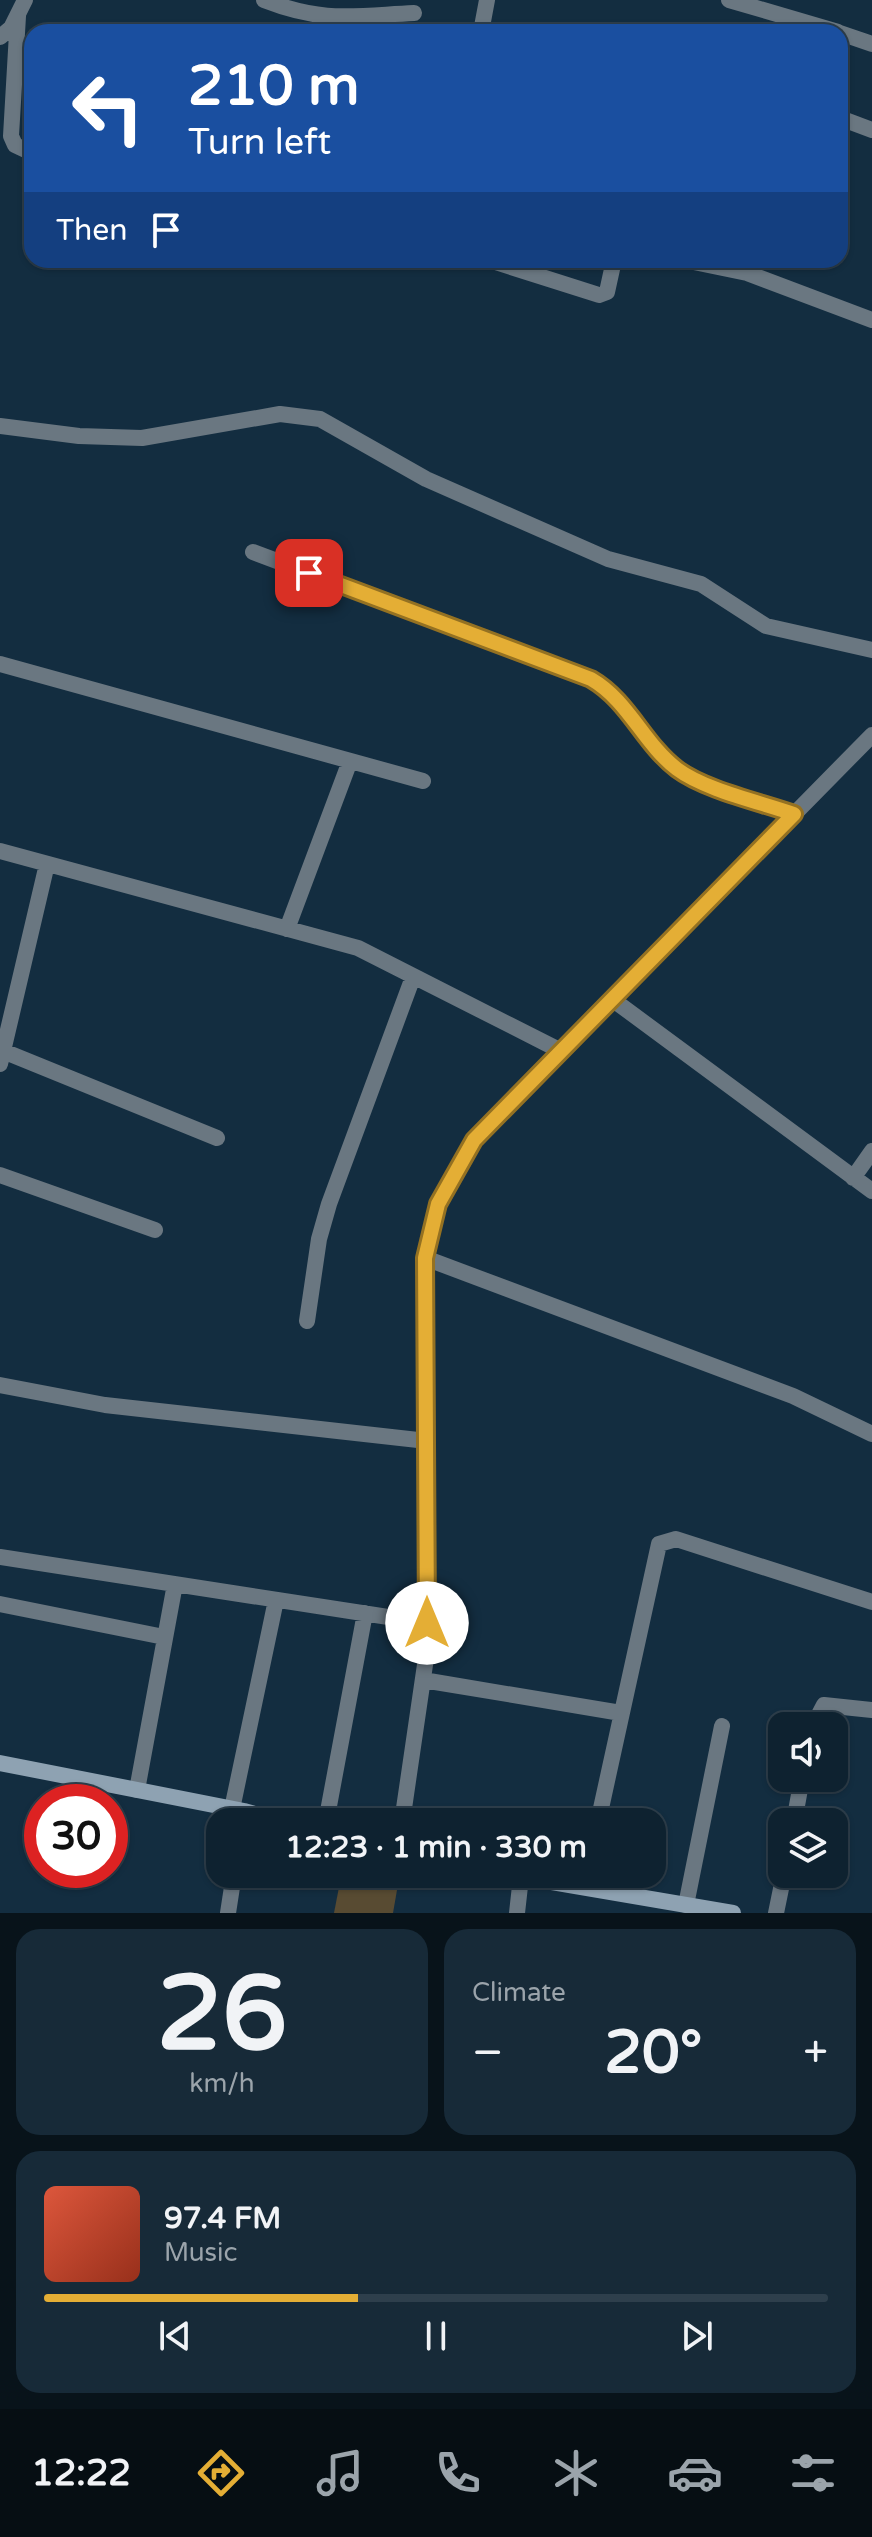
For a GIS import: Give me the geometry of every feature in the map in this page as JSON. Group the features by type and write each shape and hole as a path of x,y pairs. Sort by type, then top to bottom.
{"street":[{"path":"0,37 18,16 25,0"},
{"path":"264,0 297,13 326,18 414,13"},
{"path":"482,24 487,0"},
{"path":"729,0 812,24"},
{"path":"18,16 11,136 15,145 24,149"},
{"path":"848,35 872,44"},
{"path":"848,121 872,130"},
{"path":"514,268 599,295 607,292 612,268"},
{"path":"723,268 747,273 872,320"},
{"path":"0,426 79,436 142,438 280,414 320,419 426,479 608,559 701,584 766,626 872,650"},
{"path":"253,552 591,679 620,700 677,769 693,778 794,814"},
{"path":"0,664 423,781"},
{"path":"404,1808 423,1680 427,1623 425,1258 438,1204 474,1140 872,735"},
{"path":"287,929 350,761"},
{"path":"0,851 358,948 561,1051"},
{"path":"47,864 2,1057 217,1138"},
{"path":"307,1321 319,1239 329,1204 413,977"},
{"path":"612,999 872,1191"},
{"path":"853,1178 872,1151"},
{"path":"0,1175 155,1230"},
{"path":"425,1258 793,1396 872,1434"},
{"path":"0,1385 105,1405 427,1441"},
{"path":"601,1808 655,1554 665,1539 676,1539 872,1602"},
{"path":"0,1557 427,1623"},
{"path":"137,1790 175,1584"},
{"path":"240,1808 276,1600"},
{"path":"0,1604 164,1637"},
{"path":"329,1808 365,1613"},
{"path":"423,1680 621,1713"},
{"path":"820,1712 824,1705 872,1710"},
{"path":"676,1907 722,1726"},
{"path":"0,1763 214,1808"},
{"path":"228,1913 232,1888"},
{"path":"517,1913 520,1888"},
{"path":"610,1888 676,1907 733,1913"},
{"path":"776,1913 781,1888"}],"shaded area":[{"path":"339,1888 397,1890 393,1913 334,1913"}],"route":[{"path":"309,573 591,679 620,700 677,769 693,778 794,814 474,1140 438,1204 425,1258 427,1623"}]}
